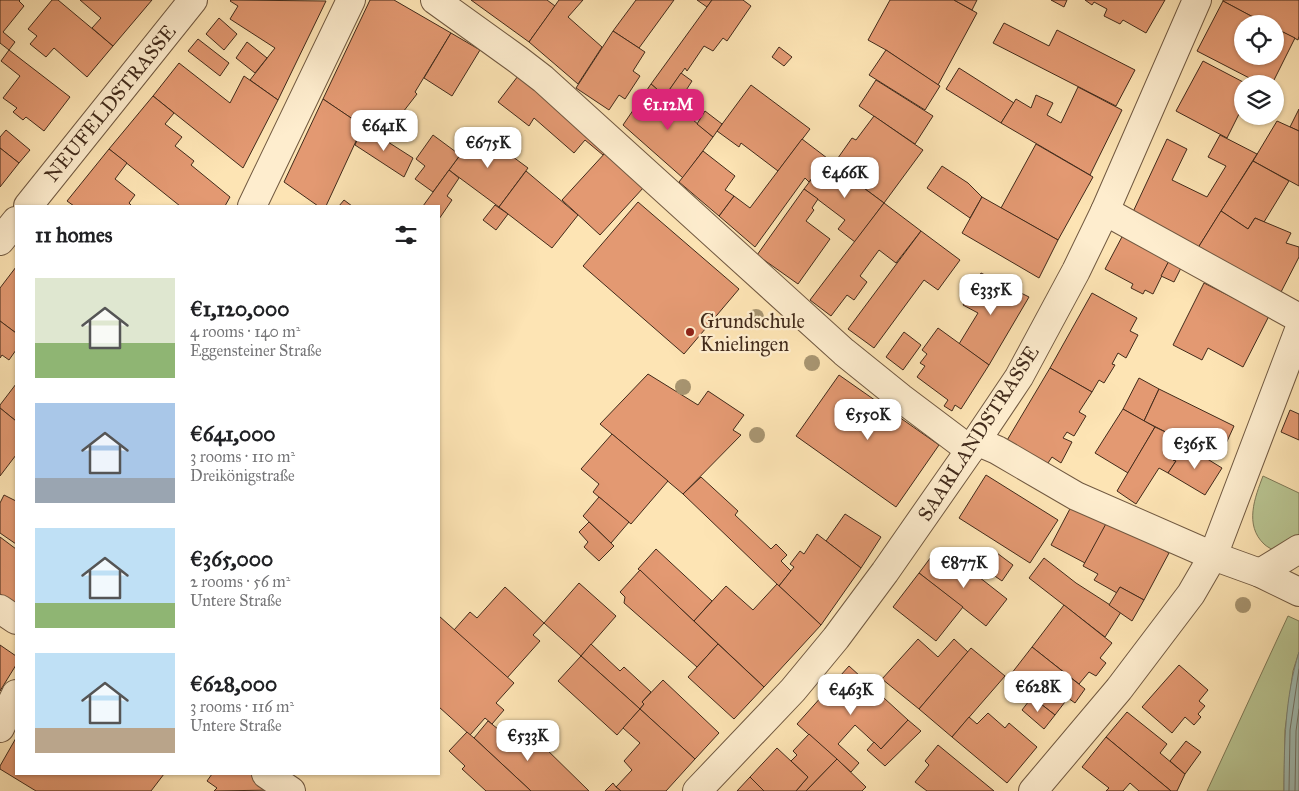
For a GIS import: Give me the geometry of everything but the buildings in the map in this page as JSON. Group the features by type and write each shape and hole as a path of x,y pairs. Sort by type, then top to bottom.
{"street":[{"name":"NEUFELDSTRASSE","path":"29,205 193,0"},
{"path":"252,205 351,0"},
{"path":"434,0 497,44 542,80 844,352 901,398 973,446 997,450 1076,496 1213,556 1260,573 1299,592"},
{"name":"SAARLANDSTRASSE","path":"698,791 792,690 836,638 885,572 1019,377 1105,211 1196,0"},
{"path":"1105,211 1299,318"},
{"path":"0,241 15,222"},
{"path":"1033,791 1119,688 1191,594 1213,556 1299,330"},
{"path":"1260,573 1299,549"},
{"path":"0,609 15,619"},
{"path":"0,728 15,696"},
{"path":"267,775 291,791"}],"green space":[{"path":"1263,476 1299,493 1299,537 1278,552 1264,544 1254,528 1253,511"},
{"path":"1288,616 1299,621 1299,652 1293,671 1285,730 1284,791 1207,791"}],"water":[{"path":"1299,652 1299,791 1284,791 1288,703"}],"place":[{"name":"Grundschule Knielingen","path":"690,332"}]}
